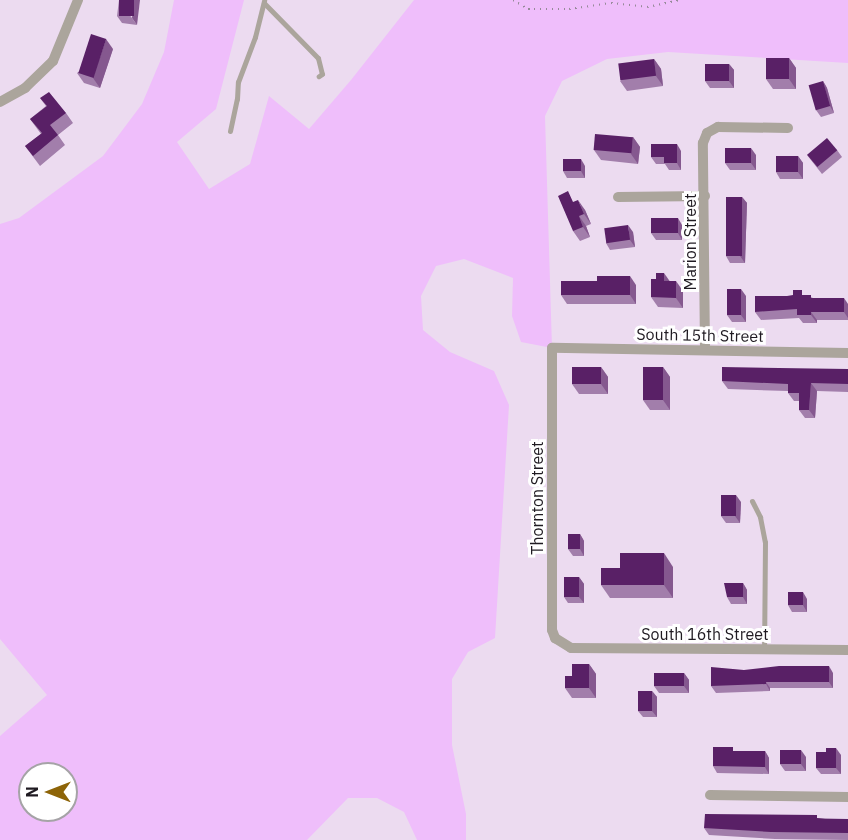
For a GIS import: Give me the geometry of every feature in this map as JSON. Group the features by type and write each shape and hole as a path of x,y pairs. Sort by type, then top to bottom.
{"street":[{"path":"0,102 25,87 53,61 78,0"},
{"name":"Marion Street","path":"705,350 703,143 706,133 718,127 788,128"},
{"path":"618,197 705,196"},
{"name":"South 15th Street","path":"552,348 848,353"},
{"name":"Thornton Street","path":"552,348 552,630 562,645"},
{"name":"South 16th Street","path":"562,645 571,648 848,650"},
{"path":"710,795 848,797"}],"lane":[{"path":"230,131 238,82 264,2 318,58 322,74 319,76"},
{"path":"752,501 760,517 765,542 764,649"}],"path":[{"path":"513,0 528,9 569,9 611,3 646,7 680,0"}],"shaded area":[{"path":"174,0 244,0 216,109 177,142 209,189 250,164 269,96 309,129 414,0 848,0 848,63 668,52 607,59 562,81 545,116 552,348 521,342 512,316 513,278 464,259 436,266 421,296 423,330 450,352 494,371 509,405 495,638 468,652 452,679 452,745 466,814 466,840 417,840 404,812 377,798 348,798 307,840 0,840 0,736 47,695 0,639 0,224 19,218 103,156 142,104 164,52"}],"building":[{"path":"119,0 134,0 134,16 119,16"},
{"path":"91,34 106,39 94,78 78,73"},
{"path":"766,58 789,58 789,79 766,79"},
{"path":"654,59 656,76 620,80 618,63"},
{"path":"705,64 729,64 729,81 705,81"},
{"path":"823,81 830,106 816,110 809,85"},
{"path":"49,92 66,113 50,125 58,135 33,156 25,146 42,133 30,119 47,106 40,98"},
{"path":"595,134 633,137 631,153 594,150"},
{"path":"827,138 837,150 817,167 807,155"},
{"path":"651,144 677,144 677,163 664,163 664,157 651,157"},
{"path":"725,148 751,148 751,163 725,163"},
{"path":"776,156 798,156 798,172 776,172"},
{"path":"563,159 581,159 581,171 563,171"},
{"path":"568,191 573,202 578,200 584,214 579,216 583,227 573,231 558,196"},
{"path":"726,197 742,197 742,256 726,256"},
{"path":"651,218 678,218 678,233 651,233"},
{"path":"628,225 630,240 606,243 604,228"},
{"path":"656,273 664,273 664,281 676,281 676,298 651,297 651,279 656,279"},
{"path":"597,276 630,276 630,295 561,295 561,281 597,281"},
{"path":"727,289 741,289 741,315 727,315"},
{"path":"793,290 802,290 802,295 811,295 811,298 844,298 844,312 811,312 811,315 797,315 797,309 755,312 755,296 787,296 793,295"},
{"path":"572,367 601,367 601,384 572,384"},
{"path":"643,367 663,367 663,400 643,400"},
{"path":"722,367 848,369 848,384 811,383 809,410 799,410 799,393 788,393 788,384 722,381"},
{"path":"721,495 736,495 736,516 721,516"},
{"path":"568,534 580,534 580,549 568,549"},
{"path":"620,553 664,553 664,585 601,585 601,568 620,568"},
{"path":"564,577 579,577 579,597 564,597"},
{"path":"724,583 743,583 743,597 727,597"},
{"path":"788,592 803,592 803,605 788,605"},
{"path":"572,664 589,664 589,688 565,688 565,676 572,676"},
{"path":"779,666 829,666 829,682 766,682 766,684 711,686 711,667 744,670"},
{"path":"654,673 684,673 684,686 654,686"},
{"path":"638,691 652,691 652,711 638,711"},
{"path":"713,747 733,747 733,751 765,751 765,767 713,766"},
{"path":"826,748 836,748 836,768 816,768 816,752 826,752"},
{"path":"780,750 801,750 801,764 780,764"},
{"path":"705,814 817,815 817,818 848,819 848,833 704,828"}]}
